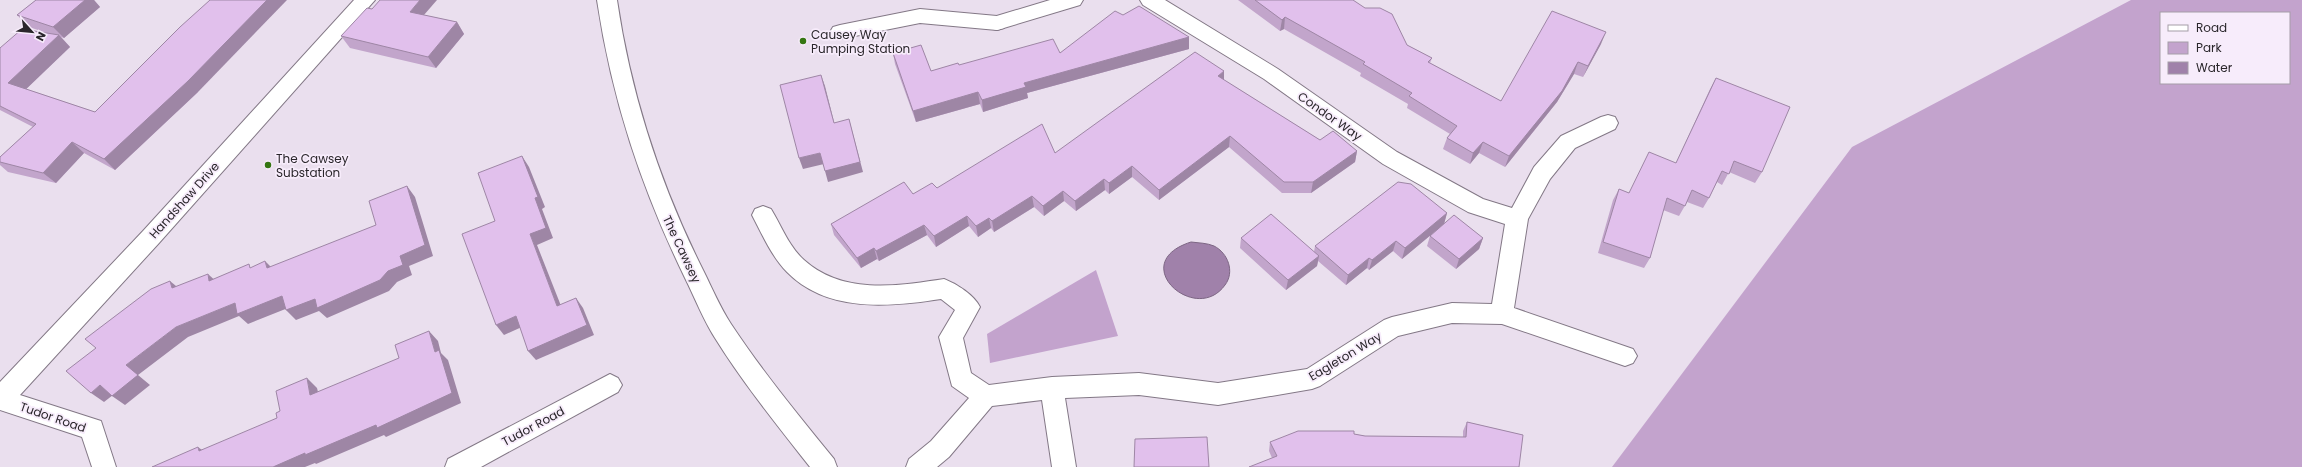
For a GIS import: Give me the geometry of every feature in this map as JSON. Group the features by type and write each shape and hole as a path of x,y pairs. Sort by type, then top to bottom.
{"street":[{"name":"Handshaw Drive","path":"0,399 151,237 365,0"},
{"name":"The Cawsey","path":"607,0 613,48 637,142 675,238 723,330 755,378 825,467"},
{"path":"840,32 920,16 997,23 1073,0"},
{"name":"Condor Way","path":"1150,0 1271,74 1390,158 1476,206 1517,219"},
{"path":"1502,314 1517,219 1542,173 1568,142 1608,122"},
{"path":"763,215 794,266 815,281 859,296 901,296 944,289 969,307 951,337 960,379 986,396 940,449 918,467"},
{"name":"Eagleton Way","path":"986,396 1052,388 1139,384 1218,394 1312,380 1392,327 1452,313 1502,314 1624,356"},
{"name":"Tudor Road","path":"457,467 610,385"},
{"path":"1052,388 1064,467"},
{"name":"Tudor Road","path":"0,399 92,430 104,467"}],"green space":[{"path":"2131,0 2302,0 2302,467 1612,467 1852,147"},
{"path":"1096,270 1118,336 990,363 987,334"}],"water":[{"path":"1191,242 1214,246 1223,253 1226,258 1230,269 1228,280 1225,285 1213,296 1198,299 1184,295 1172,287 1165,276 1164,263 1172,252"}],"building":[{"path":"36,0 85,0 53,27 17,15"},
{"path":"210,0 267,0 188,81 104,159 72,142 43,173 0,162 0,157 36,124 0,106 0,48 22,29 59,35 8,83 95,112 180,27"},
{"path":"380,0 420,0 410,12 457,22 428,57 341,36 367,8 372,9"},
{"path":"1255,0 1353,0 1365,8 1380,8 1392,14 1407,45 1432,58 1428,62 1501,101 1552,11 1606,32 1588,66 1578,62 1562,91 1509,156 1483,142 1473,153 1447,138 1457,126 1409,96 1412,93 1363,64 1365,62 1285,17 1282,20"},
{"path":"1139,6 1189,37 1024,83 1026,87 982,100 978,92 913,111 893,53 921,45 931,71 958,63 959,65 1053,39 1060,53 1115,11 1123,15"},
{"path":"1195,52 1224,71 1218,76 1320,140 1333,131 1357,151 1313,182 1284,182 1230,136 1159,190 1132,166 1109,183 1104,179 1075,201 1063,191 1043,206 1032,196 992,221 989,218 976,226 967,216 934,236 924,225 876,251 874,248 857,258 831,224 904,182 913,194 932,183 937,188 1042,124 1055,153"},
{"path":"821,75 834,123 849,119 860,162 825,171 820,153 799,158 780,85"},
{"path":"1716,78 1790,107 1762,172 1734,161 1729,174 1722,171 1709,198 1692,190 1685,206 1667,198 1650,258 1603,242 1619,189 1629,193 1649,152 1676,163"},
{"path":"522,156 538,197 535,198 546,228 530,234 557,306 576,298 587,325 528,351 516,316 496,325 462,234 495,221 478,173"},
{"path":"1398,182 1411,184 1447,213 1405,248 1396,241 1372,260 1369,258 1348,275 1315,246"},
{"path":"407,186 425,245 400,256 403,265 388,271 380,280 317,308 315,299 286,310 282,296 237,314 235,303 176,327 126,365 138,375 112,396 100,385 91,393 66,371 96,348 85,339 151,289 170,281 172,288 208,274 209,281 249,264 250,268 265,261 267,268 376,225 369,201"},
{"path":"1271,214 1319,256 1288,280 1241,238"},
{"path":"1454,215 1483,238 1459,259 1430,236"},
{"path":"429,331 435,352 439,350 452,393 377,428 376,425 273,467 152,467 198,447 199,451 277,418 276,413 280,411 276,391 307,378 310,395 399,358 395,345"},
{"path":"1467,422 1523,435 1519,467 1249,467 1277,456 1270,442 1298,431 1354,431 1354,434 1365,436 1466,437"},
{"path":"1207,437 1209,467 1134,467 1135,439"}],"place":[{"name":"Causey Way Pumping Station","path":"803,41"},
{"name":"The Cawsey Substation","path":"268,165"}]}
